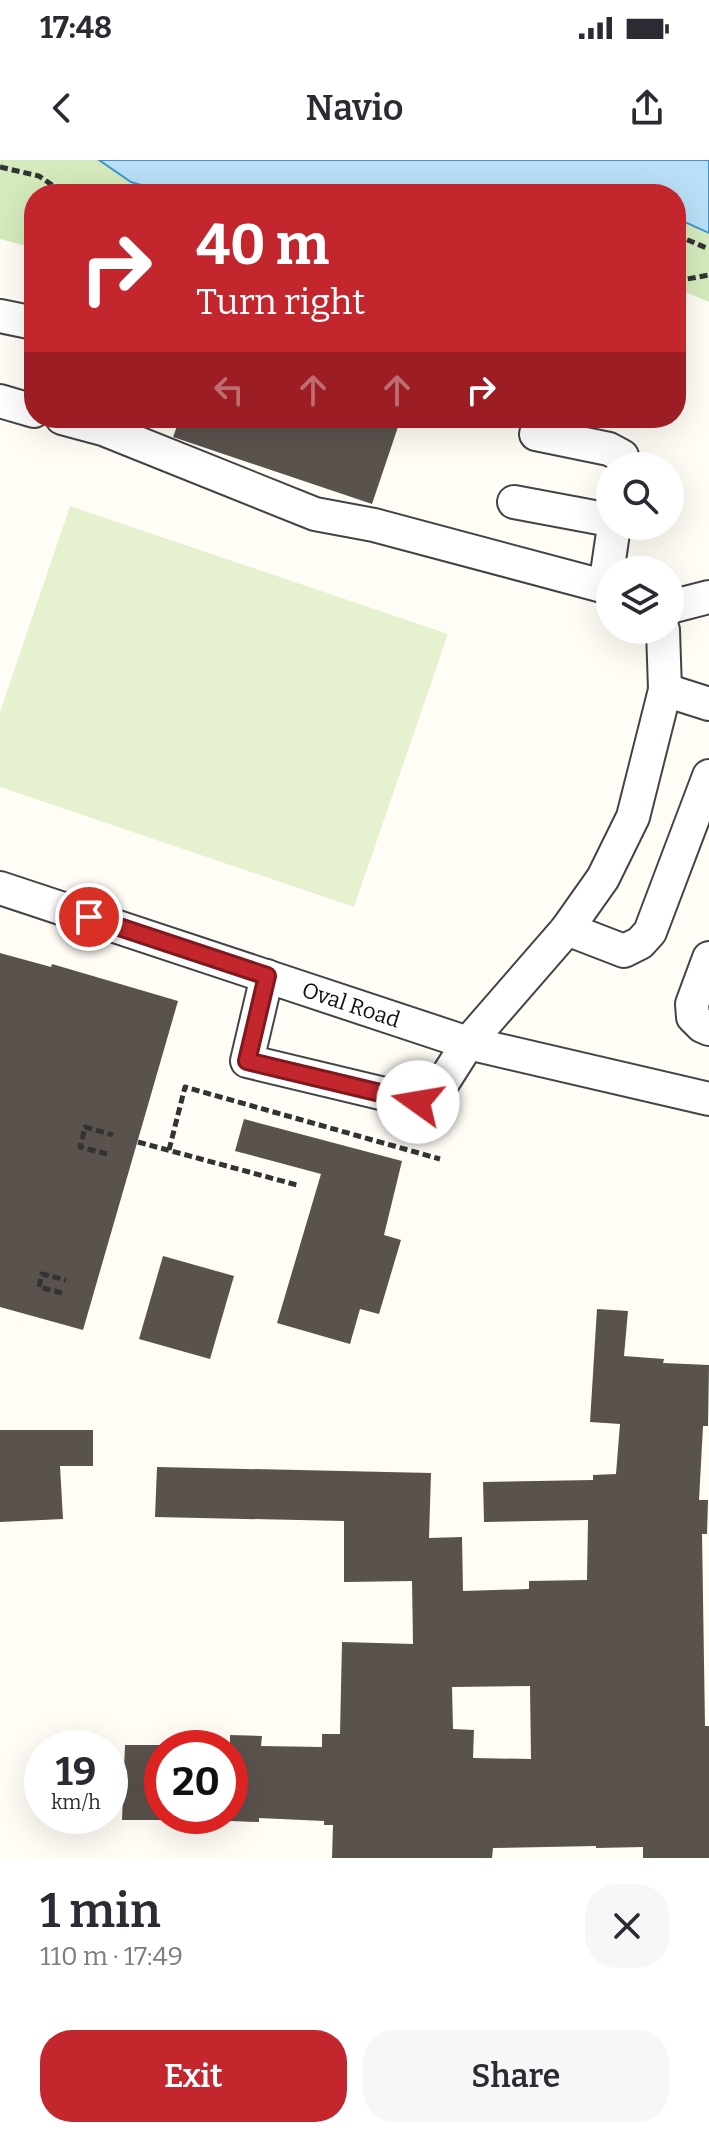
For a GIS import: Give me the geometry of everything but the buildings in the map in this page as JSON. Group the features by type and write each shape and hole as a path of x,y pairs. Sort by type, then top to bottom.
{"lane":[{"path":"0,316 24,321"},
{"path":"0,401 24,408"},
{"path":"112,428 315,514 374,525 596,585"},
{"path":"536,434 615,452"},
{"path":"514,502 596,517"},
{"path":"684,603 709,597"},
{"path":"267,976 247,1061 428,1102 468,1043 567,929 603,878 633,817 665,690 663,644"},
{"path":"665,690 709,704"},
{"path":"567,929 624,951 640,943 650,932 709,776"},
{"name":"Oval Road","path":"0,888 468,1043 709,1099"},
{"path":"709,958 692,1004 693,1017 709,1029"}],"path":[{"path":"0,167 39,176 51,184"},
{"path":"686,239 709,249"},
{"path":"686,279 709,275"},
{"path":"169,1150 185,1087 440,1159"},
{"path":"107,1154 80,1147 85,1127 113,1135"},
{"path":"138,1142 297,1185"},
{"path":"62,1293 39,1287 42,1274 66,1280"}],"green space":[{"path":"0,160 99,160 138,184 24,184 24,245 0,239"},
{"path":"686,223 709,233 709,302 686,292"},
{"path":"70,506 448,634 354,907 0,787 0,712"}],"water":[{"path":"99,160 709,160 709,233 686,223 686,184 131,182"}],"route":[{"path":"89,917 267,976 247,1061 418,1102"}]}
